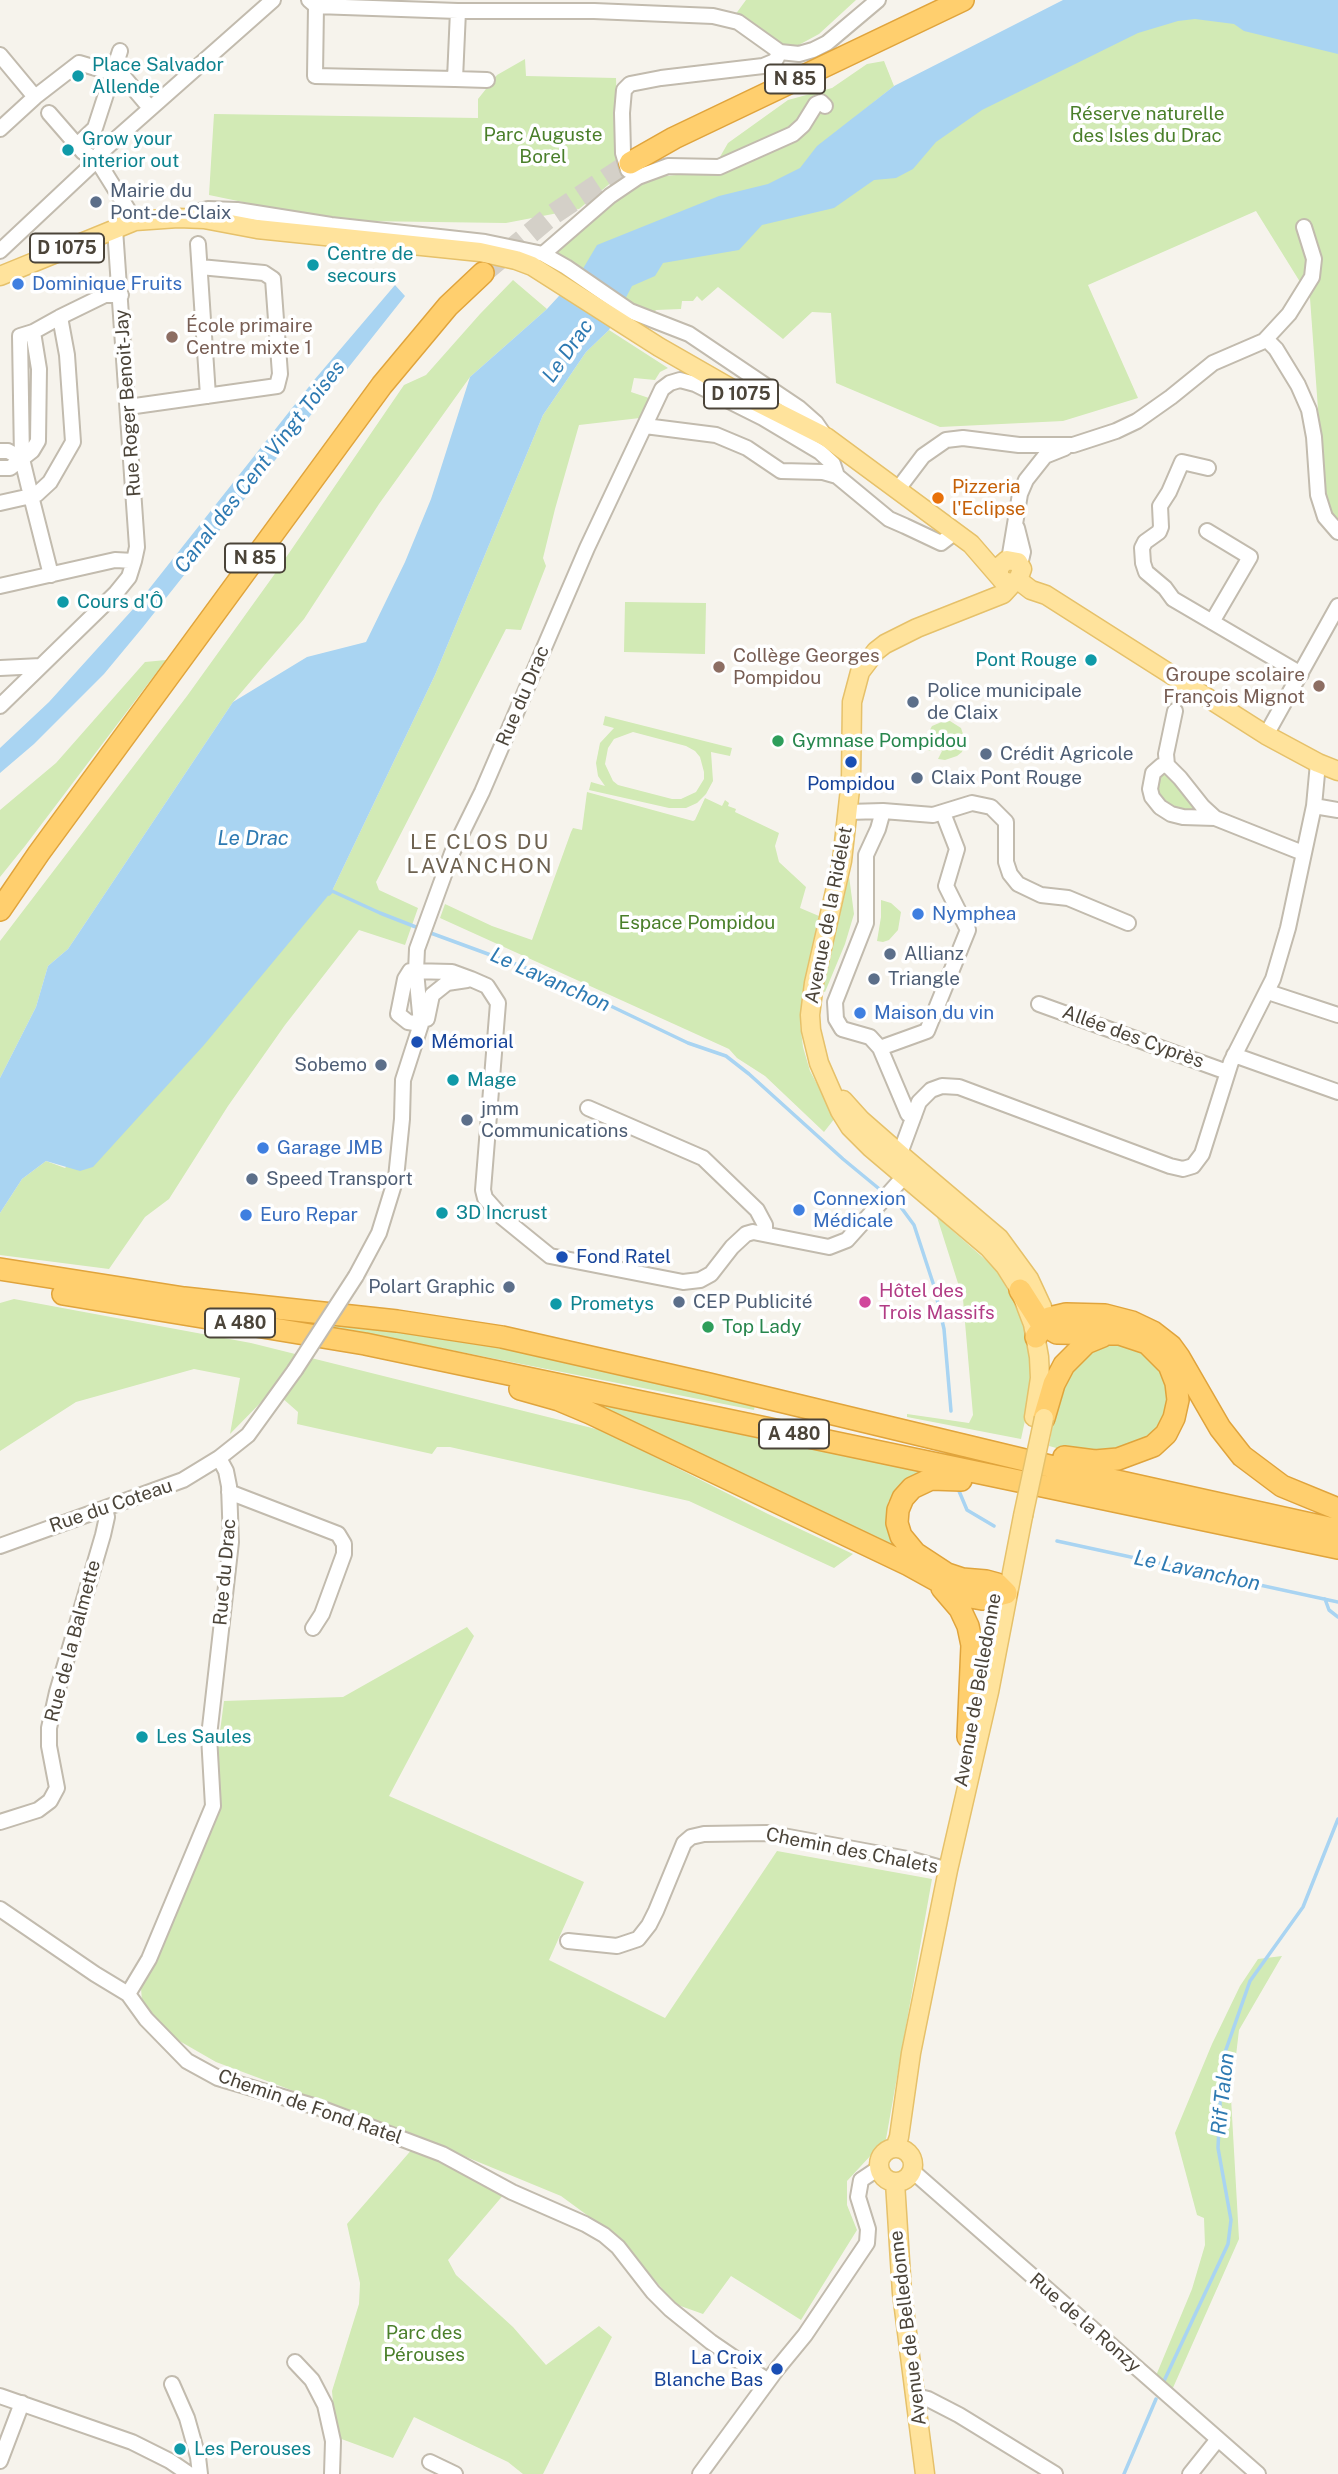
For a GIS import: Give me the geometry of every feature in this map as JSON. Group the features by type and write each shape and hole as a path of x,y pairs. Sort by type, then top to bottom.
{"highway":[{"name":"N 85","path":"631,172 696,127 963,0"},
{"name":"N 85","path":"0,910 382,386 448,306 483,273"},
{"name":"N 85","path":"0,900 39,853"},
{"name":"A 480","path":"0,1269 68,1287 365,1344 1338,1548"},
{"name":"A 480","path":"0,1283 68,1287 249,1306 502,1337 1062,1469 1338,1530"},
{"path":"1020,1290 1037,1318 1041,1331"},
{"path":"1040,1300 1046,1307 1066,1314"},
{"path":"1041,1331 1049,1318 1066,1314 1105,1315 1142,1326 1163,1338 1179,1357 1220,1428 1242,1456 1282,1486 1338,1509"},
{"path":"709,1384 1063,1457 1095,1461 1118,1460 1144,1451 1166,1434 1174,1418 1178,1393 1169,1365 1156,1350 1139,1339 1112,1334 1041,1331"},
{"path":"1039,1417 1071,1355 1086,1343 1112,1334"},
{"path":"417,1355 431,1367 526,1391 590,1413 909,1565 970,1598 982,1599 1000,1591"},
{"path":"1000,1591 955,1577 910,1548 901,1536 897,1516 900,1503 912,1488 930,1479 947,1478 1171,1513"},
{"path":"933,1579 960,1609 968,1626 972,1645 968,1737"}],"main road":[{"name":"D 1075","path":"0,276 135,221 190,219 257,229 480,252 516,260 627,318 741,394 826,437 954,533 1011,571 1031,590 1046,595 1266,735 1338,771"},
{"name":"Avenue de la Ridelet","path":"1011,571 1003,594 885,643 863,668 852,702 848,812 842,861 811,1001 811,1030 825,1079 850,1127 899,1182 989,1248 1005,1266 1020,1290"},
{"name":"Avenue de la Ridelet","path":"825,1079 861,1119 999,1238 1022,1267 1040,1300 1041,1331 1050,1353 1039,1417"},
{"path":"899,1182 912,1173 923,1174"},
{"name":"Avenue de Belledonne","path":"948,1870 968,1737 1039,1417"},
{"name":"Avenue de Belledonne","path":"895,2148 948,1870 989,1692 1000,1591"},
{"path":"895,2148 905,2151 911,2157 913,2167 911,2173 902,2181 895,2182 886,2179 879,2168 882,2155 895,2148"},
{"name":"Avenue de Belledonne","path":"895,2182 902,2293 925,2474"}],"street":[{"path":"0,251 97,160 99,154 274,0"},
{"path":"487,80 315,76 313,3 458,11 598,5 725,17 738,22 780,52 799,54 827,43 878,0"},
{"path":"455,79 458,11"},
{"path":"77,145 95,128 120,51"},
{"path":"780,52 775,61 763,66 630,84 624,90 622,113 624,153 631,172 638,177 668,166 719,167 793,134 803,125 816,104 821,102 825,106"},
{"path":"0,56 36,97"},
{"path":"0,129 79,62 123,76 150,108"},
{"path":"49,113 83,152 97,160 135,221"},
{"path":"542,254 610,195 631,172"},
{"path":"190,219 195,212 208,209 237,210 331,225 485,242 542,254 566,267 627,318 689,334 799,408 816,423 826,437"},
{"path":"1011,571 1023,552 1016,523 1020,494 1035,467 1045,456 1137,421 1213,363 1264,341 1289,314 1312,277 1314,259 1304,227"},
{"name":"Rue Roger Benoit-Jay","path":"41,666 129,578 137,547 115,229"},
{"path":"198,244 208,396"},
{"path":"128,407 277,386 280,374 273,279 264,273 200,267"},
{"path":"51,575 22,459 20,336 105,295 121,295"},
{"path":"0,503 37,494 50,482 73,442 67,355 60,317"},
{"path":"1264,341 1276,349 1298,385 1309,410 1318,495 1325,517 1338,532"},
{"name":"Rue du Drac","path":"128,1994 149,1959 213,1806 209,1736 231,1542 226,1471 219,1458 248,1435 295,1370 356,1276 379,1233 391,1196 400,1152 403,1080 421,1024 416,971 417,949 452,853 510,730 587,548 662,389 670,383 684,380 763,418 820,452 833,464 837,477"},
{"name":"Rue du Drac","path":"648,420 716,435 747,449 781,471 823,472 837,477 889,519 941,543 954,533"},
{"path":"898,489 923,456 946,440 962,438 1019,445 1073,445"},
{"path":"0,451 8,451 22,459"},
{"path":"0,468 10,468 22,459"},
{"path":"1208,468 1182,462 1160,506 1159,532 1145,542 1142,556 1146,572 1165,588 1173,599 1301,674"},
{"path":"854,490 869,468"},
{"path":"1207,531 1250,558 1212,622"},
{"path":"0,586 115,560 134,561"},
{"path":"1266,735 1338,606"},
{"path":"0,668 41,666"},
{"path":"0,706 41,666"},
{"path":"1175,711 1166,754 1167,765 1202,807 1215,818 1303,853"},
{"path":"416,971 452,972 471,979 487,986 498,1003 483,1190 485,1198 502,1217 550,1256 683,1282 695,1282 710,1274 746,1234 753,1232 829,1247 847,1240 899,1182 901,1155 919,1102 931,1090 942,1086 956,1086 1170,1166 1183,1169 1194,1166 1202,1154 1234,1055 1268,992 1288,928 1314,806 1318,763"},
{"path":"1167,765 1157,769 1150,780 1155,802 1171,814 1215,818"},
{"path":"848,812 883,811 933,815 972,803 981,803 991,807 1006,822 1006,862 1010,874 1018,884 1041,895 1068,898 1128,923"},
{"path":"1314,806 1338,810"},
{"path":"883,811 864,864 866,923 840,989 835,1010 838,1026 870,1037 880,1048 908,1114 914,1116"},
{"path":"880,1048 927,1031 968,930 946,886 957,849 943,813"},
{"name":"Rue du Drac","path":"416,971 410,971 405,979 398,1014 408,1022 421,1024"},
{"path":"421,1024 427,1021 432,995 447,983 471,979"},
{"path":"1268,992 1338,1015"},
{"name":"Allée des Cyprès","path":"1039,1004 1227,1072"},
{"path":"1234,1055 1338,1092"},
{"path":"587,1108 703,1158 757,1210 765,1225 765,1234"},
{"name":"Rue du Coteau","path":"0,1546 176,1484 219,1458"},
{"path":"229,1492 338,1534 344,1544 344,1554 322,1614 313,1628"},
{"name":"Rue de la Balmette","path":"0,1822 37,1810 55,1795 56,1777 49,1746 49,1728 103,1535 107,1517 105,1509"},
{"name":"Chemin des Chalets","path":"568,1941 617,1946 638,1938 650,1923 684,1843 691,1837 704,1834 767,1833 913,1860 948,1870"},
{"name":"Chemin de Fond Ratel","path":"0,1909 128,1994 146,2020 187,2061 218,2078 320,2108 442,2154 512,2192 604,2235 670,2309 711,2342 768,2381"},
{"path":"700,2474 805,2335 867,2243 868,2230 858,2197 861,2180 879,2168"},
{"name":"Rue de la Ronzy","path":"911,2173 940,2195 1258,2474"},
{"path":"295,2362 312,2380 325,2405 333,2441 331,2474"},
{"path":"172,2384 187,2418 200,2474"},
{"path":"0,2396 132,2442 156,2453 182,2472"},
{"path":"916,2396 928,2399 959,2415 1055,2474"},
{"path":"0,2461 22,2403"},
{"path":"1190,2474 1218,2439"},
{"path":"1207,2453 1207,2474"},
{"path":"430,2462 455,2474"}],"green space":[{"path":"746,0 856,0 819,34 795,47 776,46 735,15"},
{"name":"Réserve naturelle des Isles du Drac","path":"1121,0 1338,0 1338,527 1324,493 1310,298 1256,211 1088,285 1138,398 1063,421 940,427 836,383 831,313 812,312 783,339 718,287 702,301 697,296 693,301 682,301 681,309 656,310 654,313 636,310 557,255 555,249 589,215 646,178 713,169 728,143 788,100 832,88 867,64 884,61 894,86 855,117"},
{"name":"Parc Auguste Borel","path":"525,59 526,76 616,78 618,140 624,172 579,209 506,223 362,221 286,211 209,195 214,114 478,118 478,99 497,75"},
{"path":"513,280 547,309 470,377 379,504 304,619 233,702 68,949 48,966 36,1007 0,1078 0,941 187,696 274,575 404,385 426,375"},
{"path":"609,330 668,368 660,372 655,380 634,378 631,392 649,398 640,418 579,425 543,558 546,566 521,630 506,629 376,882 379,890 418,908 405,945 359,930 285,1025 228,1106 169,1199 145,1217 109,1269 0,1255 0,1213 22,1179 46,1161 65,1168 332,891 435,675 543,415 586,352"},
{"path":"625,602 706,603 705,654 624,652"},
{"path":"166,660 0,877 0,810 56,763 145,662"},
{"path":"605,716 732,748 730,756 711,752 713,781 697,803 686,808 669,808 589,790 591,782 605,786 598,776 596,763 600,743 614,728 603,725","holes":["633,732 686,746 700,757 704,779 696,792 681,799 618,785 613,781 605,764 608,748 614,739"]},
{"path":"950,721 961,728 965,740 962,752 945,760 938,759 942,751 939,748 929,751 926,743 932,726"},
{"path":"1163,772 1168,772 1197,808 1196,812 1183,813 1162,805 1154,781"},
{"name":"Espace Pompidou","path":"587,792 693,821 705,798 722,806 725,800 729,803 728,806 736,809 735,812 779,833 775,846 779,862 806,887 800,908 819,916 805,979 800,1023 810,1071 835,1118 824,1132 765,1076 737,1058 729,1049 440,918 445,904 492,926 532,940 571,832 573,828 582,830"},
{"path":"849,876 854,914 825,992 822,991"},
{"path":"881,900 891,903 901,912 898,930 889,940 883,942 877,941"},
{"path":"937,1217 996,1269 1016,1305 1032,1354 1028,1407 1021,1439 907,1417 907,1414 969,1423 973,1415 963,1299"},
{"path":"14,1299 251,1343 604,1431 853,1554 834,1568 689,1501 450,1447 437,1447 432,1454 297,1424 298,1412 273,1390 230,1434 240,1378 194,1369 76,1402 0,1451 0,1303"},
{"path":"334,1322 448,1334 755,1405 754,1410 400,1340 398,1342 330,1330"},
{"path":"1105,1345 1135,1347 1160,1366 1169,1388 1168,1414 1161,1429 1137,1445 1104,1454 1075,1453 1049,1446 1059,1390 1070,1365"},
{"path":"591,1401 927,1473 895,1494 888,1502 887,1516 913,1560 589,1407"},
{"path":"467,1627 474,1636 389,1796 584,1882 549,1960 665,2018 777,1851 932,1879 886,2139 847,2181 847,2205 857,2230 801,2320 731,2276 703,2314 675,2304 621,2240 561,2196 425,2140 216,2062 169,2035 142,2003 141,1987 211,1829 221,1798 215,1770 224,1701 343,1697"},
{"path":"1282,1956 1239,2030 1231,2098 1239,2239 1172,2390 1155,2378 1192,2289 1205,2245 1204,2218 1197,2215 1175,2133 1212,2044 1240,1986 1258,1959"},
{"name":"Parc des Pérouses","path":"414,2147 505,2193 448,2260 456,2275 513,2327 546,2365 599,2326 612,2337 543,2474 523,2474 508,2462 414,2417 393,2458 336,2437 332,2391 359,2304 360,2283 347,2224"}],"water":[{"name":"Le Drac","path":"1063,0 1338,0 1338,54 1244,31 1234,24 1195,19 1178,21 1138,33 982,110 936,142 913,169 896,178 874,180 834,208 762,225 739,250 663,263 655,276 632,286 609,330 586,352 543,415 435,675 332,891 204,1045 93,1167 80,1171 46,1161 22,1179 0,1213 0,1078 36,1007 48,966 68,949 233,702 307,657 366,642 405,562 431,499 470,377 547,309 581,272 597,245 719,196 768,184 800,168 817,146 894,86"},
{"name":"Canal des Cent Vingt Toises","path":"395,285 405,296 143,627 104,674 34,744 0,773 0,748 49,702 134,608 315,379"}],"waterway":[{"name":"Le Lavanchon","path":"329,894 332,891 421,929"},
{"name":"Le Lavanchon","path":"428,932 548,976 688,1043 726,1056 883,1192"},
{"name":"Le Lavanchon","path":"889,1197 900,1206 914,1225 934,1286 944,1329 951,1411"},
{"path":"959,1491 967,1510 994,1526"},
{"name":"Le Lavanchon","path":"1057,1541 1338,1602"},
{"name":"Rif Talon","path":"1325,1599 1329,1610 1338,1617"},
{"name":"Rif Talon","path":"1164,2381 1228,2244 1231,2220 1218,2148 1222,2061 1250,1981 1303,1907 1338,1819"},
{"name":"Rif Talon","path":"1124,2474 1156,2399"}],"tunnel":[{"path":"483,273 552,215 630,163"}],"place":[{"name":"Place Salvador Allende","path":"78,76"},
{"name":"Grow your interior out","path":"68,150"},
{"name":"Mairie du Pont-de-Claix","path":"96,202"},
{"name":"Centre de secours","path":"313,265"},
{"name":"Dominique Fruits","path":"18,284"},
{"name":"École primaire Centre mixte 1","path":"172,337"},
{"name":"Pizzeria l'Eclipse","path":"938,498"},
{"name":"Cours d'Ô","path":"63,602"},
{"name":"Pont Rouge","path":"1091,660"},
{"name":"Collège Georges Pompidou","path":"719,667"},
{"name":"Groupe scolaire François Mignot","path":"1319,686"},
{"name":"Police municipale de Claix","path":"913,702"},
{"name":"Gymnase Pompidou","path":"778,741"},
{"name":"Crédit Agricole","path":"986,754"},
{"name":"Pompidou","path":"851,762"},
{"name":"Claix Pont Rouge","path":"917,778"},
{"name":"Nymphea","path":"918,914"},
{"name":"Allianz","path":"890,954"},
{"name":"Triangle","path":"874,979"},
{"name":"Maison du vin","path":"860,1013"},
{"name":"Mémorial","path":"417,1042"},
{"name":"Sobemo","path":"381,1065"},
{"name":"Mage","path":"453,1080"},
{"name":"jmm Communications","path":"467,1120"},
{"name":"Garage JMB","path":"263,1148"},
{"name":"Speed Transport","path":"252,1179"},
{"name":"Connexion Médicale","path":"799,1210"},
{"name":"3D Incrust","path":"442,1213"},
{"name":"Euro Repar","path":"246,1215"},
{"name":"Fond Ratel","path":"562,1257"},
{"name":"Polart Graphic","path":"509,1287"},
{"name":"CEP Publicité","path":"679,1302"},
{"name":"Hôtel des Trois Massifs","path":"865,1302"},
{"name":"Prometys","path":"556,1304"},
{"name":"Top Lady","path":"708,1327"},
{"name":"Les Saules","path":"142,1737"},
{"name":"La Croix Blanche Bas","path":"777,2369"},
{"name":"Les Perouses","path":"180,2449"}],"district":[{"name":"LE CLOS DU LAVANCHON","path":"480,855"}]}
